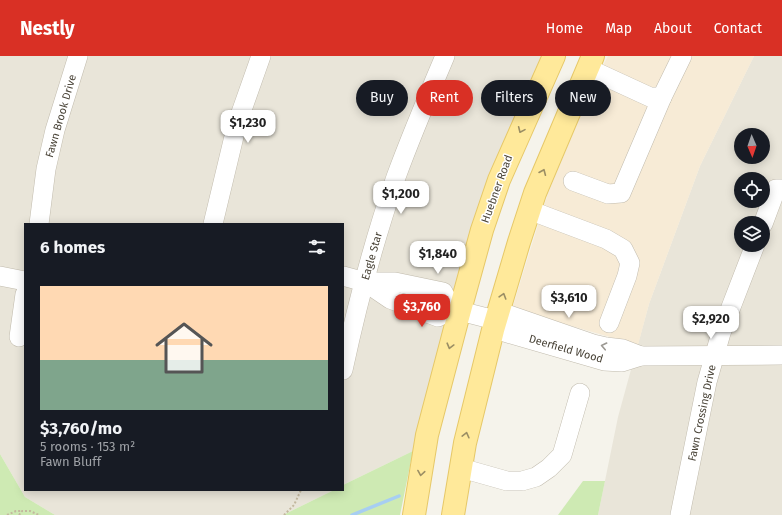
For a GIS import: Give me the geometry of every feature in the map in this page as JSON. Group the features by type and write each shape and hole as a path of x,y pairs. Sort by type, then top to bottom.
{"main road":[{"name":"Huebner Road","path":"414,515 427,435 456,310 498,180 554,56"},
{"path":"452,515 465,443 529,210 590,62"}],"street":[{"name":"Fawn Brook Drive","path":"39,223 46,169 55,130 78,56"},
{"path":"213,223 237,124 261,56"},
{"name":"Eagle Star","path":"344,365 351,331 396,177 444,56"},
{"path":"573,181 608,194 621,193 662,97 682,56"},
{"path":"590,62 650,97 662,97"},
{"path":"767,216 779,189"},
{"path":"529,210 606,239 623,249 630,262 627,276 609,323"},
{"name":"Fawn Crossing Drive","path":"680,515 707,382 721,333 752,252"},
{"path":"0,276 24,281"},
{"path":"344,276 365,282 395,282 416,291 443,292 456,310"},
{"path":"365,282 390,299 438,317 456,310 498,320"},
{"path":"402,304 416,291"},
{"path":"19,337 24,301"},
{"name":"Deerfield Wood","path":"498,320 504,332 604,361 622,362 641,356 782,355"},
{"path":"461,468 507,481 522,481 536,477 549,468 562,455 580,393"}],"path":[{"path":"284,515 294,506 301,491"},
{"path":"7,515 16,511 30,511 39,515"},
{"path":"19,515 22,511"}],"shaded area":[{"path":"0,56 547,56 536,80 481,80 481,116 519,116 490,178 441,338 413,451 344,485 344,223 24,223 24,491 332,491 283,515 55,515 25,497 0,454"},
{"path":"608,56 754,56 700,166 649,304 638,345 512,309 547,196 580,116 611,116 611,80 596,80"},
{"path":"754,56 782,56 782,515 598,515 618,417 649,304 700,166"}],"green space":[{"path":"413,451 400,515 283,515 332,491 344,491 344,485"},
{"path":"0,454 25,497 55,515 0,515"},
{"path":"583,481 605,481 598,515 558,515"}],"waterway":[{"path":"352,515 399,496"}]}
